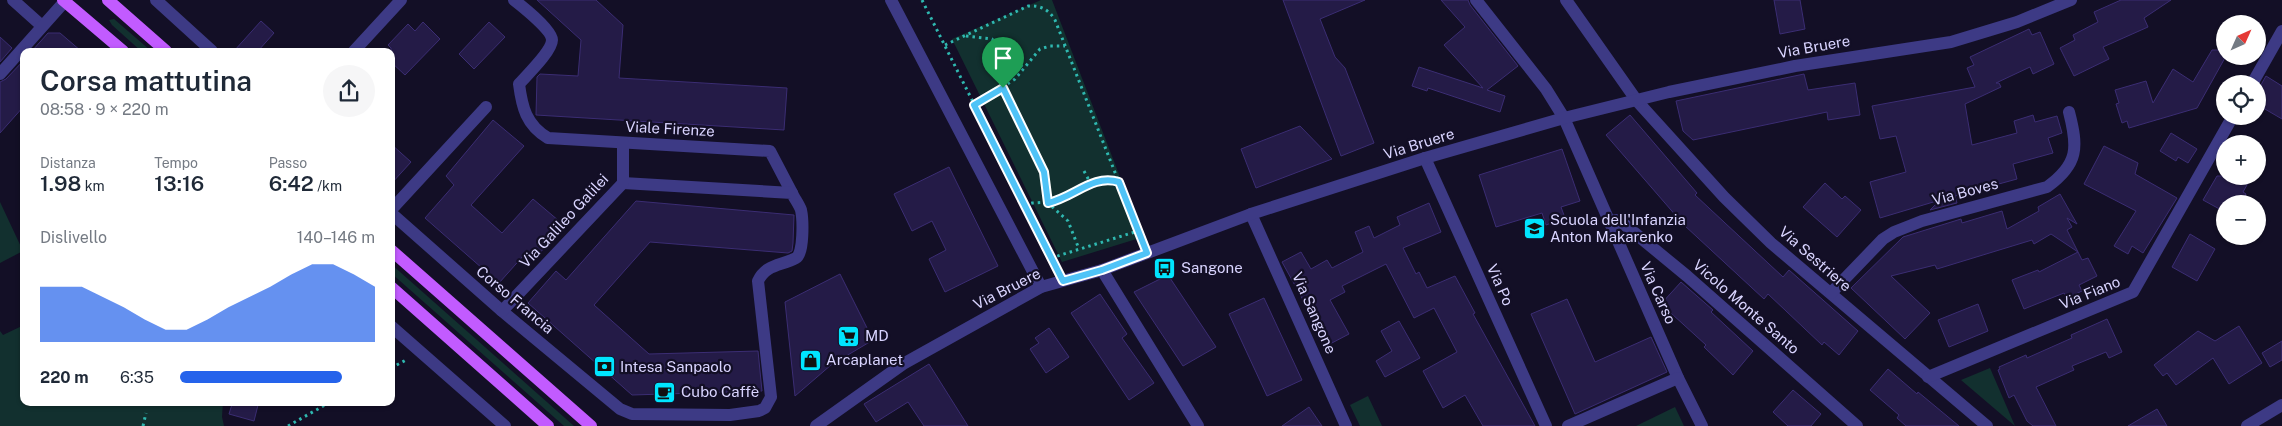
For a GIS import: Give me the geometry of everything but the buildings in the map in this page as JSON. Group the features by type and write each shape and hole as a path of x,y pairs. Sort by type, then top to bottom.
{"main road":[{"path":"65,0 120,48"},
{"path":"108,0 163,48"},
{"path":"395,254 592,426"},
{"path":"395,291 548,426"}],"street":[{"path":"13,0 42,26"},
{"path":"23,48 65,0"},
{"path":"156,0 209,48"},
{"path":"357,48 401,0"},
{"name":"Viale Firenze","path":"514,0 549,32 552,39 550,49 519,84 522,108 528,120 538,132 548,138 770,151 801,210 802,252 798,258 770,267 761,273 758,281 770,402 759,411 732,421"},
{"path":"891,0 1041,287"},
{"name":"Via Carso","path":"1476,0 1546,89 1564,118 1678,378 1702,426"},
{"name":"Via Sestriere","path":"1566,0 1637,101 1724,197 1771,242 1987,426"},
{"name":"Via Bruere","path":"816,426 903,364 1041,287 1102,270 1251,214 1425,158 1564,118 1795,66 1951,42 2000,28 2070,0"},
{"path":"2257,75 2282,31"},
{"path":"0,74 20,51"},
{"path":"395,207 486,107"},
{"name":"Via Boves","path":"1831,293 1883,239 1894,232 1922,221 2047,187 2059,179 2069,166 2074,153 2076,138 2069,112"},
{"name":"Via Fiano","path":"1928,377 2133,292 2228,125"},
{"name":"Via Galileo Galilei","path":"502,312 623,183 623,142"},
{"name":"Via Po","path":"1425,158 1546,426"},
{"path":"623,183 792,193"},
{"name":"Via Sangone","path":"1251,214 1346,426"},
{"name":"Corso Francia","path":"395,215 502,312 620,409 632,414 732,421"},
{"name":"Vicolo Monte Santo","path":"1609,222 1616,220 1625,225 1687,276 1857,426"},
{"path":"1102,270 1198,426"},
{"path":"395,330 505,426"},
{"path":"1568,426 1678,378"},
{"path":"2247,426 2282,405"}],"path":[{"path":"922,0 1063,281"},
{"path":"945,45 1028,6 1038,6 1052,15 1147,253"},
{"path":"966,36 992,39 1004,52 1025,69"},
{"path":"974,105 1003,88 1025,69 1040,49 1050,46 1065,46"},
{"path":"1003,88 1044,172 1048,203 1068,221 1079,249"},
{"path":"1084,172 1091,184"},
{"path":"1025,205 1032,202 1048,203 1079,191 1099,180 1119,182"},
{"path":"1051,258 1138,231"},
{"path":"288,426 323,406"},
{"path":"143,426 146,413"}],"green space":[{"path":"1041,0 1052,0 1143,237 1062,262 952,39"},
{"path":"114,19 148,48 138,48 109,20"},
{"path":"0,202 20,245 20,253 0,263"},
{"path":"395,268 574,426 564,426 395,277"},
{"path":"20,327 20,406 223,406 224,426 0,426 0,331 3,335"},
{"path":"1990,368 2015,426 1961,380"},
{"path":"1368,396 1382,426 1360,426 1350,405"},
{"path":"1675,407 1684,426 1636,426"}],"place":[{"name":"Scuola dell'Infanzia Anton Makarenko","path":"1534,229"},
{"name":"Sangone","path":"1165,268"},
{"name":"MD","path":"849,336"},
{"name":"Arcaplanet","path":"810,360"},
{"name":"Intesa Sanpaolo","path":"604,367"},
{"name":"Cubo Caffè","path":"665,392"}],"route":[{"path":"1003,88 1044,172 1048,203 1079,191 1099,180 1106,179 1119,182 1147,253 1102,270 1063,281 974,105 1003,88"}]}
